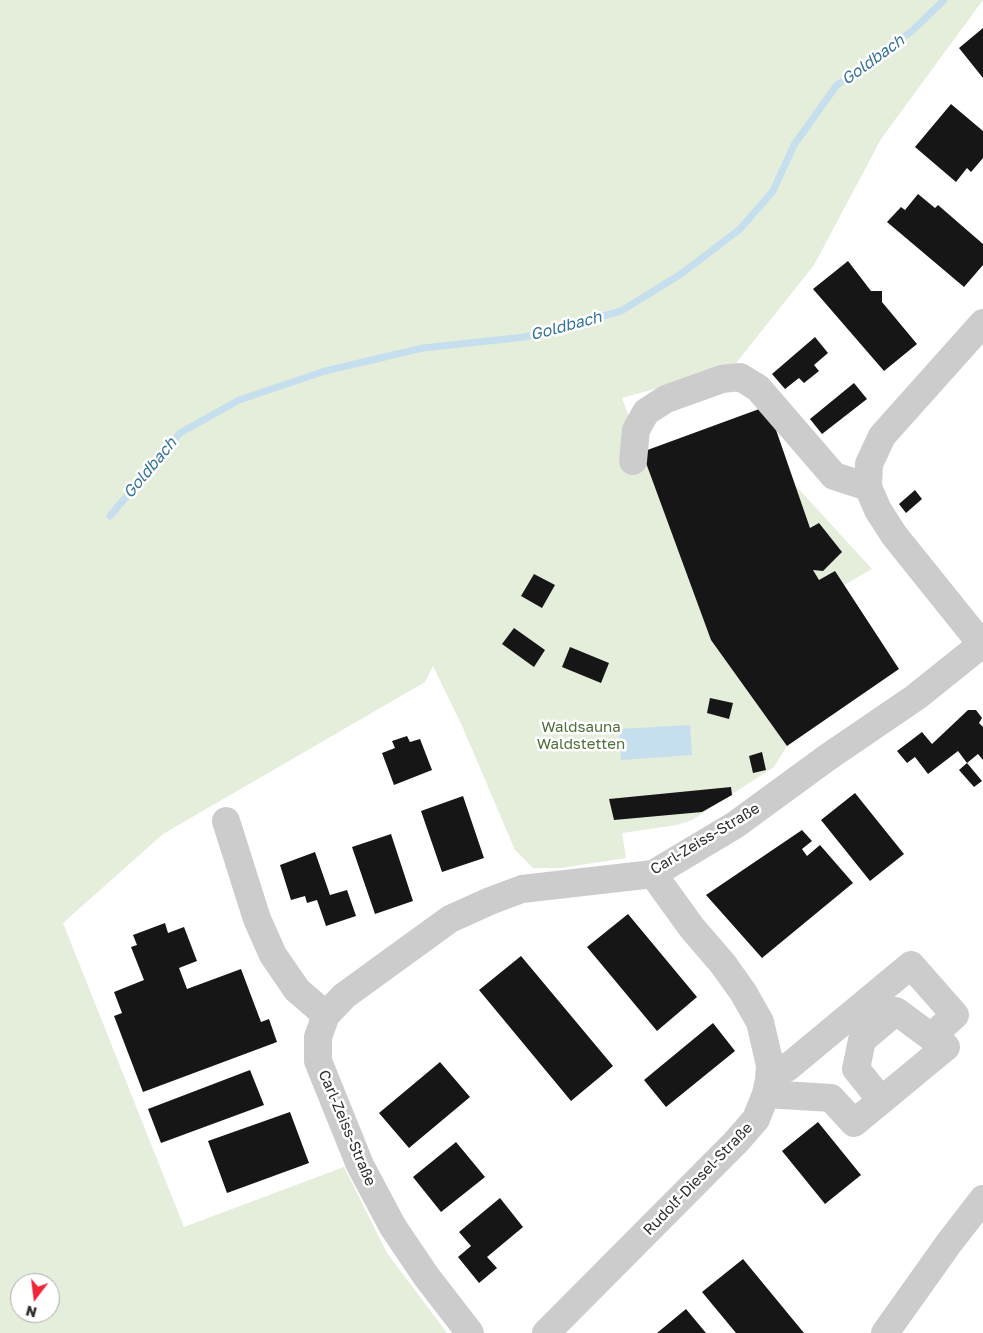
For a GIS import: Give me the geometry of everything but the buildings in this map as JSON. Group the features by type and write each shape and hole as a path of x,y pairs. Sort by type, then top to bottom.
{"street":[{"path":"982,645 894,535 878,510 868,486 869,464 882,436 983,323"},
{"path":"633,461 636,430 646,412 666,399 722,379 740,377 758,388 834,476 868,486"},
{"name":"Carl-Zeiss-Straße","path":"470,1333 426,1276 394,1226 360,1165 318,1061 318,1037 326,1015 344,996 450,919 490,901 522,889 653,874 735,825 828,757 916,697 982,645"},
{"path":"226,821 257,919 273,955 298,990 326,1015"},
{"name":"Rudolf-Diesel-Straße","path":"546,1333 736,1142 756,1119 766,1094 770,1065 760,1022 743,992 723,964 692,928 653,874"},
{"path":"770,1065 787,1068 912,965 955,1015 931,1037"},
{"path":"766,1094 831,1098 854,1123 882,1100 946,1047 896,1011 862,1040 856,1069 882,1100"},
{"path":"885,1333 983,1199"}],"green space":[{"name":"Waldsauna Waldstetten","path":"0,0 983,0 881,139 814,265 733,367 622,398 642,452 762,408 775,427 795,485 872,569 844,585 787,746 774,767 692,820 677,825 622,833 626,858 561,868 533,868 515,850 463,728 433,666 425,682 163,834 63,923 184,1227 344,1167 387,1253 447,1333 0,1333"}],"water":[{"path":"690,725 692,755 621,760 619,729"}],"waterway":[{"name":"Goldbach","path":"110,516 180,433 239,400 325,371 423,348 525,337 621,311 681,274 740,229 773,191 794,145 836,86 912,31 944,0"}]}
